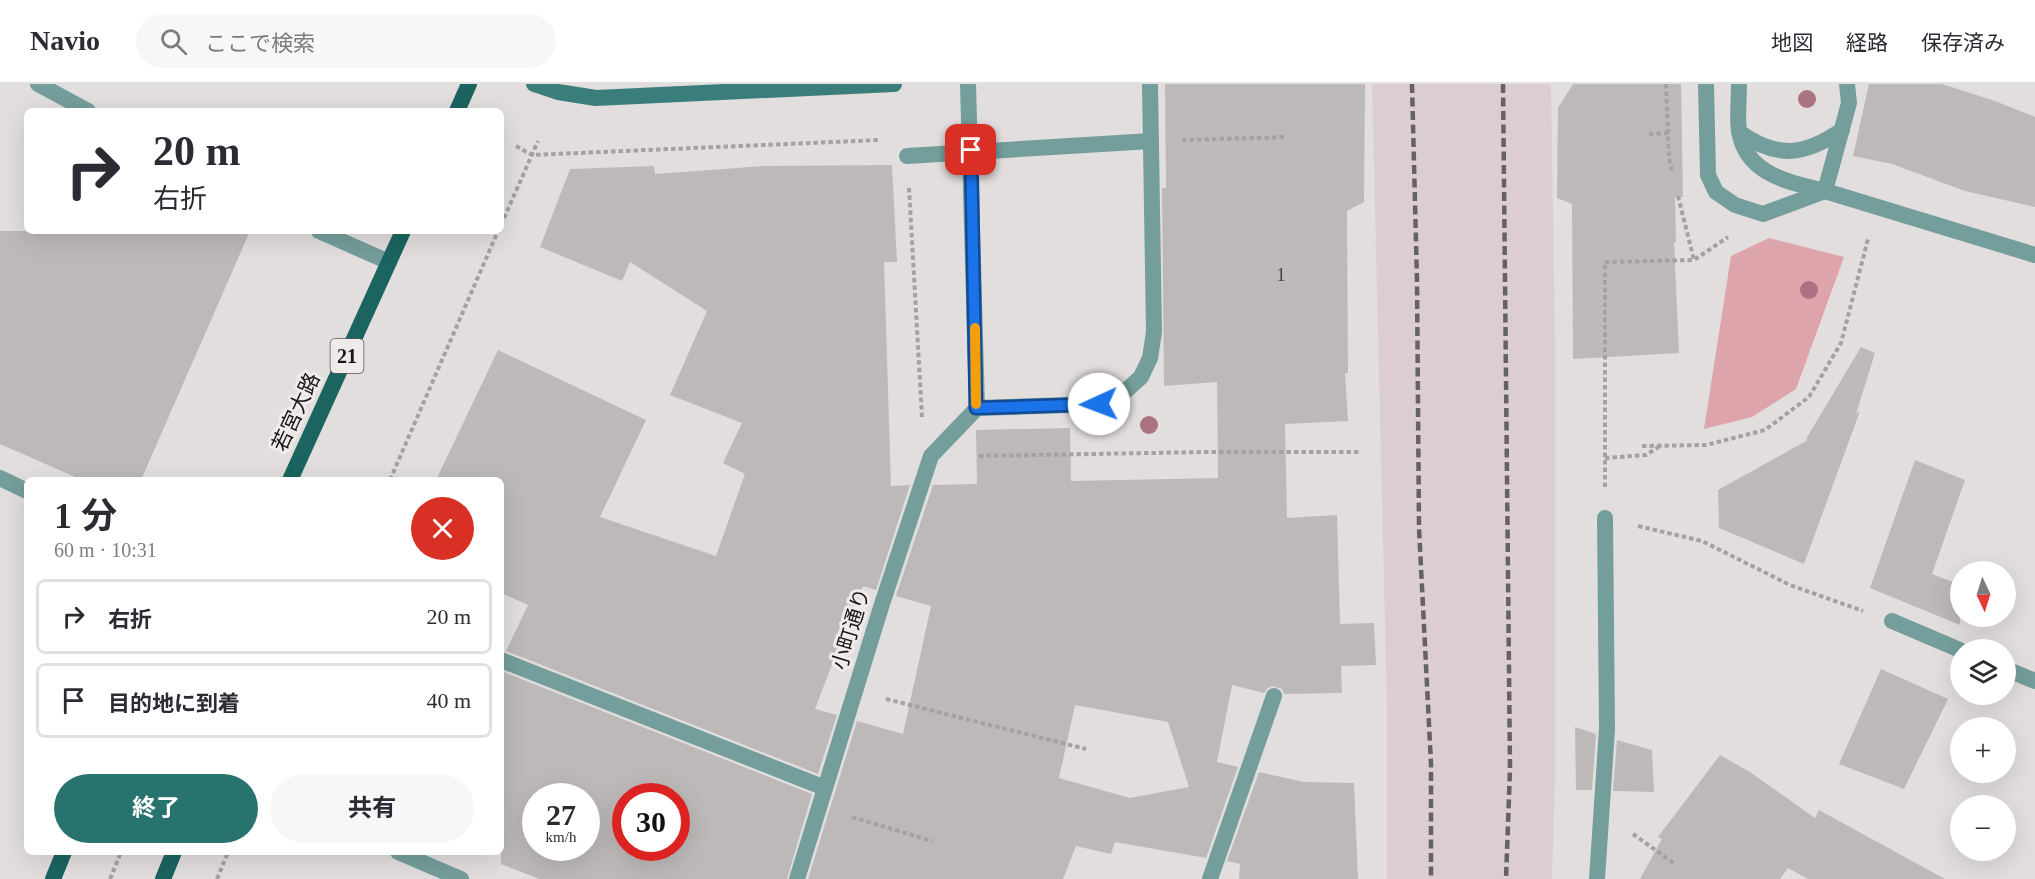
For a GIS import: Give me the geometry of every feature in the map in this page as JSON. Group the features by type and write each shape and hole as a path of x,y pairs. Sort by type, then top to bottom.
{"main road":[{"path":"458,108 469,84"},
{"path":"534,84 558,92 596,98 894,84"},
{"name":"若宮大路","path":"291,477 402,234"},
{"path":"53,879 63,855"},
{"path":"163,879 173,855"}],"street":[{"path":"38,84 82,108"},
{"path":"968,84 976,408 1099,404 1121,395 1142,377 1150,358 1154,332 1150,84"},
{"path":"1706,84 1708,175 1716,192 1735,205 1763,214 1825,192"},
{"path":"1739,84 1739,132 1746,150 1761,169 1779,180 2035,255"},
{"path":"1825,192 1849,103 1847,84"},
{"path":"1739,132 1766,148 1776,151 1798,151 1825,142 1842,130"},
{"path":"907,156 971,150 1151,141"},
{"path":"326,234 389,262"},
{"name":"小町通り","path":"797,879 931,456 976,408"},
{"path":"0,478 24,490"},
{"path":"1597,879 1607,729 1605,518"},
{"path":"1892,621 1950,646"},
{"path":"504,661 825,788"},
{"path":"2016,673 2035,681"},
{"path":"1210,879 1274,696"},
{"path":"405,855 461,879"}],"path":[{"path":"1649,135 1668,133"},
{"path":"1151,141 1287,137"},
{"path":"516,146 532,155 879,140 907,156 923,426 931,456 1359,452"},
{"path":"504,218 538,141"},
{"path":"1642,446 1706,445 1765,430 1809,397 1841,343 1876,207"},
{"path":"1763,214 1694,260 1605,262 1605,518 1702,541 1790,585 1892,621"},
{"path":"391,477 497,234"},
{"path":"1605,458 1646,455 1661,446"},
{"path":"855,691 1086,749"},
{"path":"819,808 932,840"},
{"path":"1601,810 1675,864"},
{"path":"110,879 120,855"},
{"path":"217,879 227,855"}],"shaded area":[{"path":"1372,84 1551,84 1555,343 1555,779 1552,879 1387,879 1387,707"},
{"path":"1769,238 1844,257 1796,389 1752,417 1704,429 1731,256"}],"building":[{"path":"1165,84 1365,84 1364,202 1347,211 1348,373 1345,373 1348,421 1285,424 1287,518 1337,515 1340,624 1374,623 1376,665 1341,666 1342,693 1284,694 1282,689 1273,686 1264,693 1232,685 1217,762 1238,767 1206,858 1115,842 1111,854 1076,846 1063,879 808,879 857,721 903,734 931,606 896,596 933,485 977,484 976,430 1070,428 1071,481 1218,478 1217,382 1164,386 1162,188 1166,188","holes":["1075,705 1168,722 1189,787 1130,798 1059,778"]},
{"path":"1573,84 1681,84 1683,197 1675,197 1676,242 1674,242 1679,353 1573,359 1572,204 1557,198 1558,108"},
{"path":"1869,84 1942,84 2035,117 2035,207 1965,191 1892,164 1853,156"},
{"path":"892,165 897,262 884,262 891,486 910,485 876,590 863,586 815,709 837,715 818,774 506,651 528,605 504,594 504,477 437,477 498,350 646,420 600,517 716,556 745,474 723,463 742,423 670,395 707,311 630,262 622,281 540,247 570,169 654,166 655,174 765,166"},
{"path":"0,231 24,231 24,234 249,234 142,477 75,477 0,444"},
{"path":"1861,347 1875,353 1856,414 1860,411 1804,564 1719,528 1718,490 1808,440 1806,439"},
{"path":"1915,460 1965,480 1932,574 1950,581 1950,621 1870,588"},
{"path":"1881,669 1948,699 1904,789 1839,764"},
{"path":"504,672 812,794 787,879 539,879 501,864 501,855 504,855"},
{"path":"1575,727 1596,734 1592,790 1576,790"},
{"path":"1617,740 1652,750 1654,792 1613,791"},
{"path":"1720,755 1750,772 1815,818 1819,810 1945,879 1808,879 1788,868 1780,879 1640,879 1662,839 1658,837"},
{"path":"1259,772 1304,782 1354,783 1358,879 1239,879 1240,864 1227,861"}],"railway":[{"path":"1412,84 1417,281 1419,528 1431,764 1431,879"},
{"path":"1503,84 1510,769 1506,879"}],"slow traffic":[{"path":"975,328 976,404"}],"route":[{"path":"971,150 976,408 1099,404"}]}
